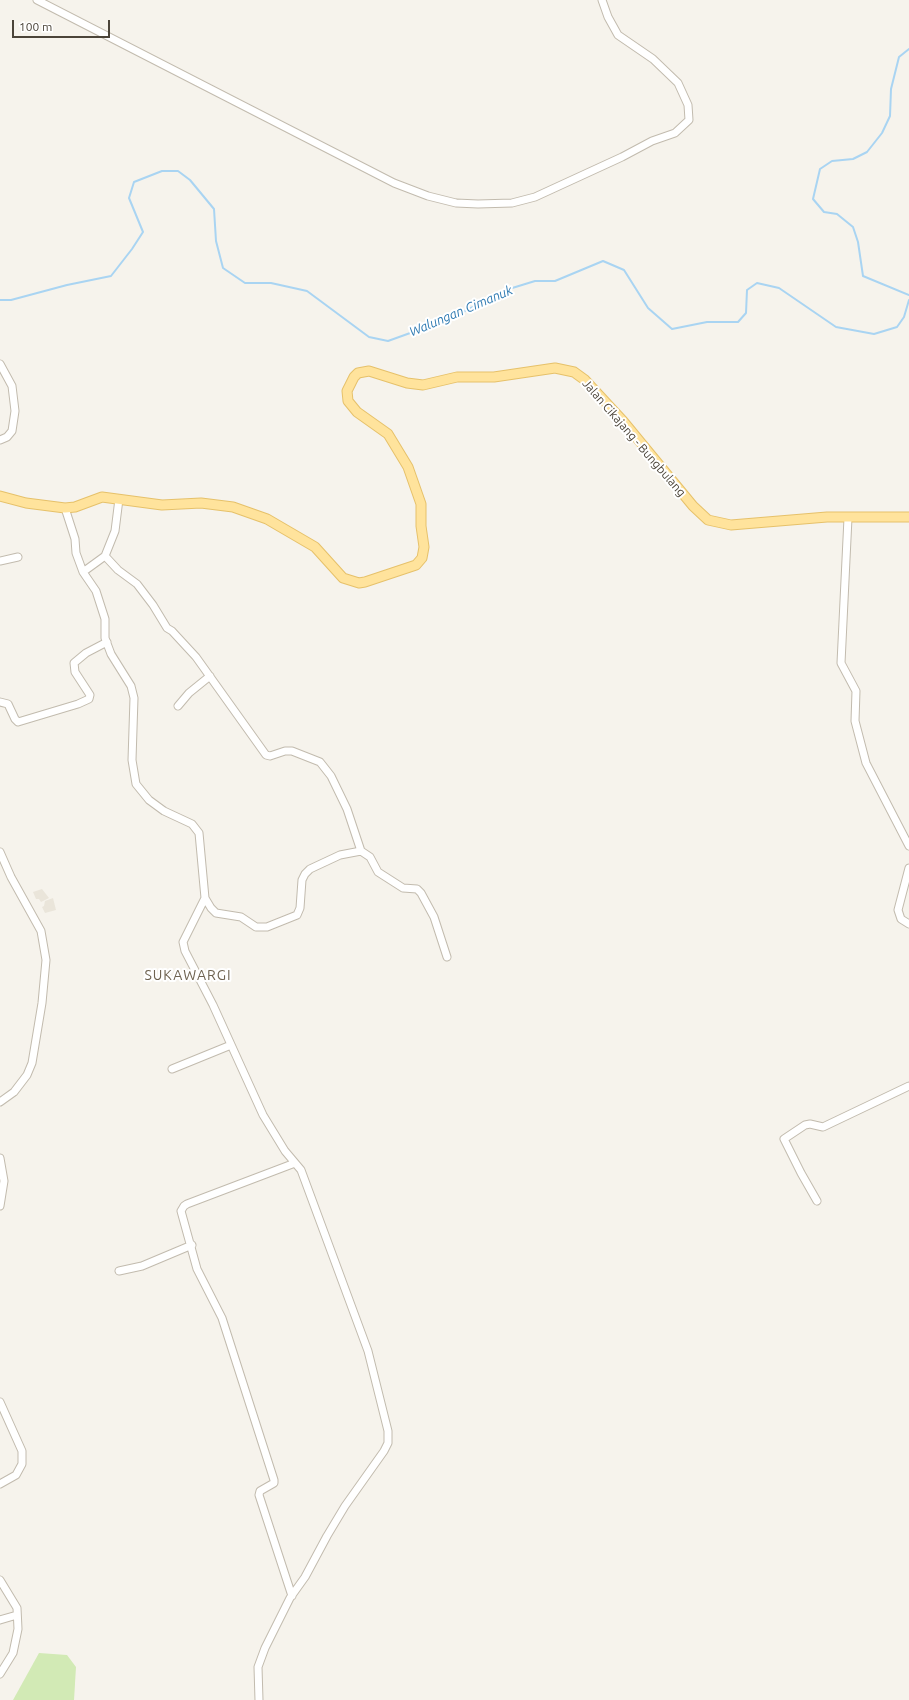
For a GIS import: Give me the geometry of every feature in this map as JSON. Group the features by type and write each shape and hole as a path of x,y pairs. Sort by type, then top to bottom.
{"main road":[{"name":"Jalan Cikajang - Bungbulang","path":"0,496 26,503 65,508 75,507 102,498 119,499 162,506 201,503 219,504 247,510 267,519 315,547 343,578 359,583 416,565 424,553 421,504 408,467 388,434 357,412 348,401 349,386 354,377 363,372 375,372 407,382 423,385 457,376 494,377 555,368 569,370 580,376 594,388 683,495 708,520 731,525 827,517 909,517"}],"street":[{"path":"37,0 394,183 428,196 456,203 478,204 512,203 535,197 622,157 652,141 675,133 689,120 688,105 678,84 653,59 618,35 608,18 602,0"},
{"path":"0,364 12,386 15,411 10,435 0,440"},
{"path":"83,572 105,556 115,531 119,499"},
{"path":"65,508 75,538 76,553 83,572 96,591 103,612 110,654 131,686 134,698 132,760 136,784 141,792 159,807 197,828 199,833 205,898 211,908 216,913 240,917 256,927 267,928 297,915 300,908 302,880 310,869 340,855 361,851"},
{"path":"848,518 842,663 856,691 855,720 866,763 909,846"},
{"path":"105,556 118,570 140,588 167,628 187,646 266,755 270,756 285,751 299,753 315,759 326,769 347,809 361,851 370,857 378,872 403,888 417,889 421,893 434,917 447,957"},
{"path":"0,561 18,557"},
{"path":"0,702 8,704 18,722 78,704 89,699 90,695 75,672 74,663 91,649 107,642"},
{"path":"178,706 189,693 210,676"},
{"path":"0,852 11,877 41,931 46,960 42,1004 32,1063 27,1075 14,1092 0,1102"},
{"path":"909,868 898,910 901,919 909,924"},
{"path":"205,898 184,942 185,951 213,1005 263,1115 285,1151 301,1170 368,1351 388,1431 388,1443 384,1451 345,1506 305,1577 292,1596 258,1667 260,1700"},
{"path":"172,1069 230,1045"},
{"path":"817,1201 784,1139 804,1125 810,1124 823,1127 909,1086"},
{"path":"0,1158 4,1181 0,1206"},
{"path":"292,1596 258,1495 260,1491 273,1485 274,1480 245,1396 222,1318 199,1273 182,1214 184,1206 296,1164"},
{"path":"119,1271 142,1266 192,1246"},
{"path":"0,1402 22,1451 22,1464 16,1475 0,1484"},
{"path":"0,1580 17,1608 18,1629 13,1653 0,1674"},
{"path":"0,1620 17,1615"}],"shaded area":[{"path":"42,889 49,898 41,902 39,899 36,899 33,892"},
{"path":"53,898 56,910 45,913 42,907 44,906 45,901"}],"green space":[{"path":"39,1653 67,1655 76,1667 74,1700 13,1700"}],"waterway":[{"name":"Walungan Cimanuk","path":"909,49 899,57 891,89 890,116 882,133 867,152 853,159 832,161 820,169 813,199 824,212 837,214 853,227 858,242 863,276 909,295"},
{"name":"Walungan Cimanuk","path":"0,300 11,300 67,285 111,276 143,232 129,198 134,182 162,171 178,171 190,180 214,209 216,241 223,268 245,283 271,283 307,291 369,337 388,341 449,319 509,289 535,281 555,281 603,261 624,270 648,308 672,329 707,322 738,322 746,313 747,290 757,283 779,288 836,327 874,334 897,327 904,317 909,300"}],"district":[{"name":"SUKAWARGI","path":"188,975"}]}
